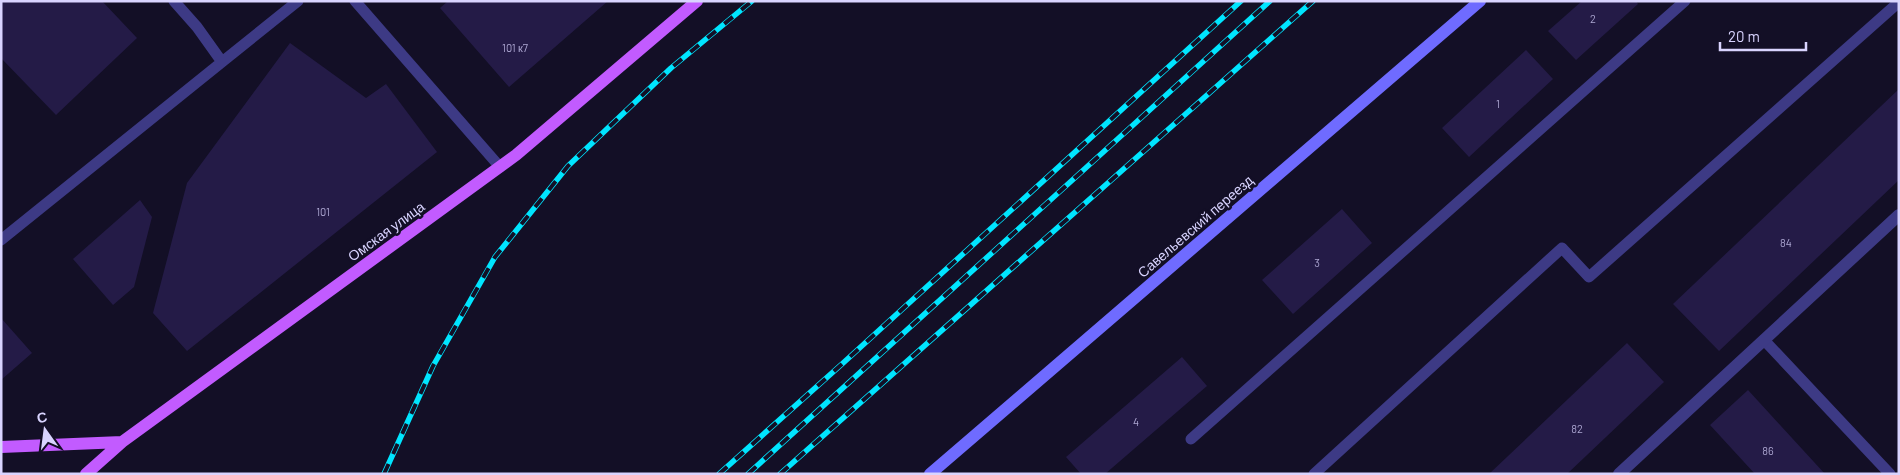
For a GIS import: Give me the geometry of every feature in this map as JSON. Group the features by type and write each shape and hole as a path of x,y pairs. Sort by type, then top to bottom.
{"main road":[{"name":"Омская улица","path":"86,474 122,442 500,167 697,1"},
{"name":"Савельевский переезд","path":"930,474 1480,1"},
{"path":"1,447 122,442"}],"street":[{"path":"1619,474 1899,215"}],"lane":[{"path":"174,1 197,27 222,62"},
{"path":"1,240 298,1"},
{"path":"356,1 500,167"},
{"path":"1191,439 1685,1"},
{"path":"1314,474 1562,248 1589,277 1899,2"},
{"path":"1764,340 1890,474"}],"building":[{"path":"1,1 102,1 137,38 56,115 1,58"},
{"path":"448,1 608,1 509,87 440,8"},
{"path":"1582,1 1636,1 1638,4 1576,60 1548,31"},
{"path":"290,43 366,98 386,84 437,152 187,351 153,313 187,183"},
{"path":"1526,50 1553,79 1469,157 1442,128"},
{"path":"1899,89 1899,180 1719,351 1673,304"},
{"path":"140,200 152,217 134,287 113,305 73,259"},
{"path":"1342,209 1372,243 1293,314 1262,280"},
{"path":"1,318 32,353 1,380"},
{"path":"1627,343 1664,382 1567,474 1489,474"},
{"path":"1182,357 1207,386 1105,474 1081,474 1066,457"},
{"path":"1748,390 1825,474 1755,474 1710,425"}],"railway":[{"path":"384,474 433,366 495,257 568,166 671,68 752,1"},
{"path":"719,474 1241,1"},
{"path":"748,474 1270,1"},
{"path":"780,474 1313,1"}]}
